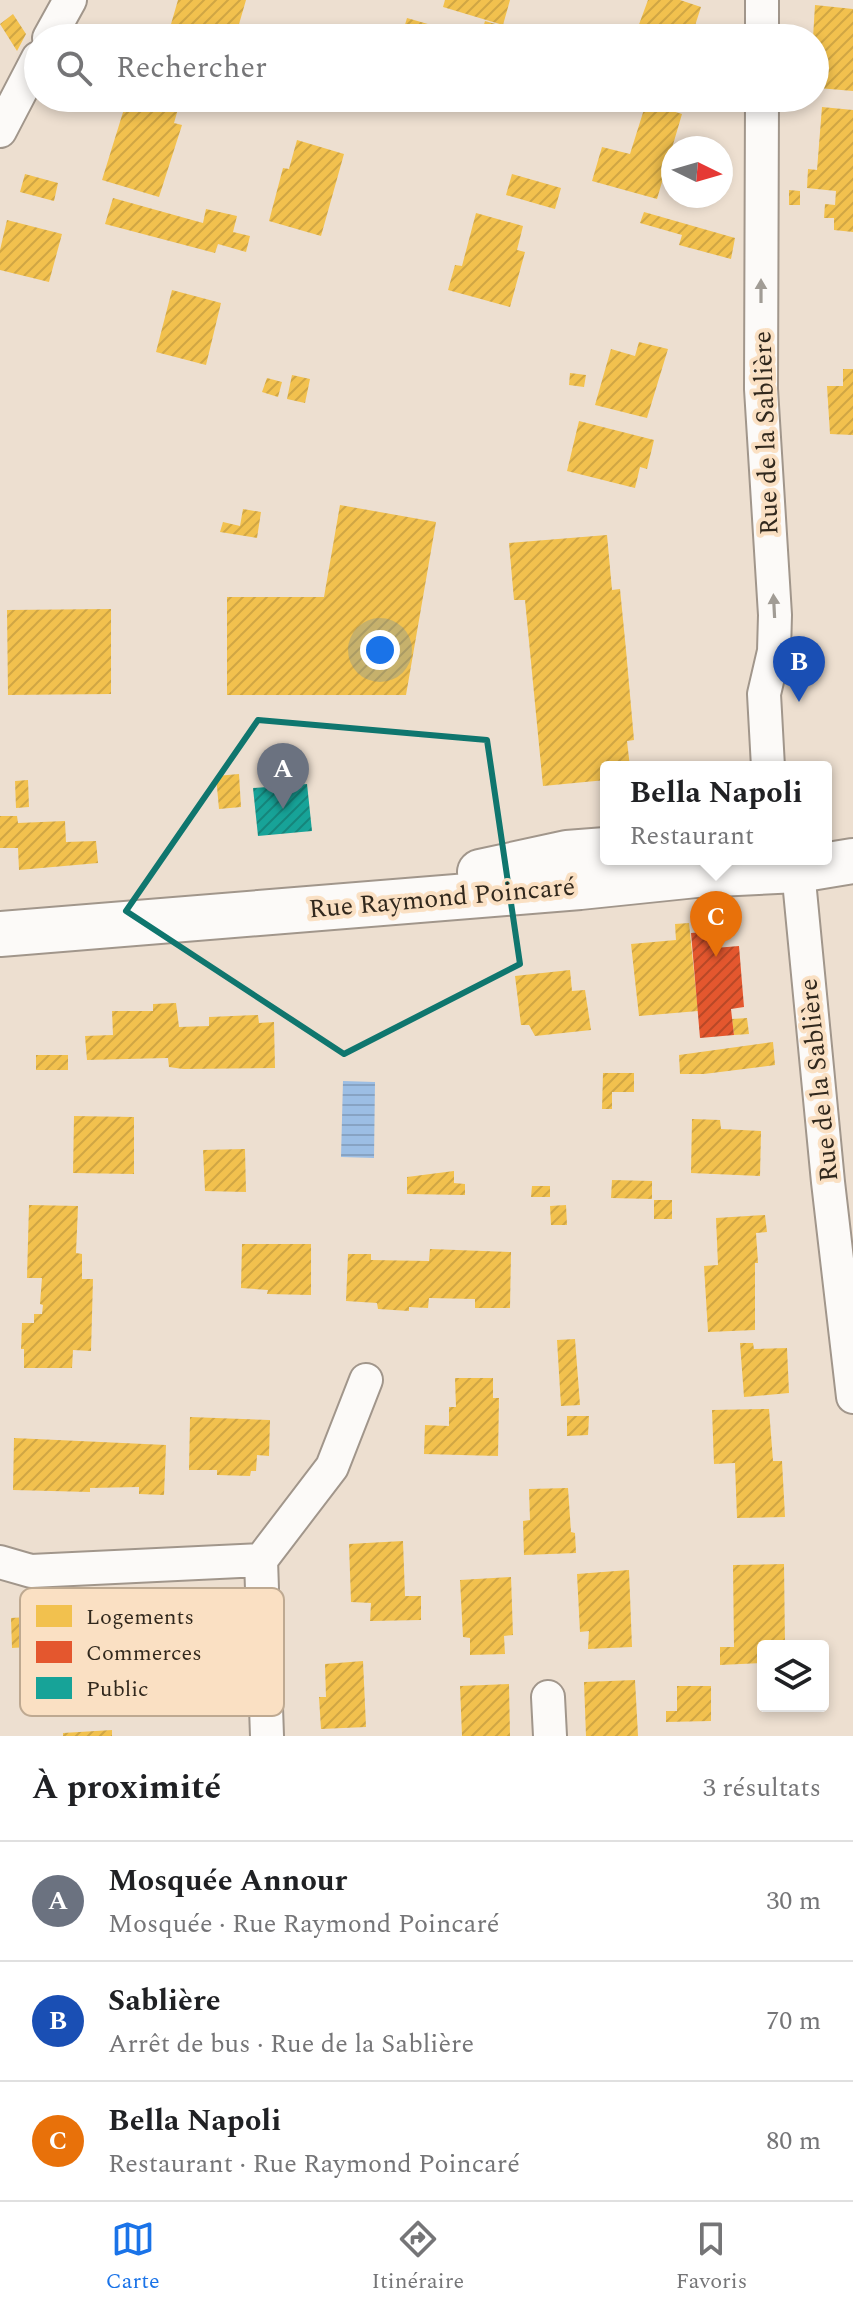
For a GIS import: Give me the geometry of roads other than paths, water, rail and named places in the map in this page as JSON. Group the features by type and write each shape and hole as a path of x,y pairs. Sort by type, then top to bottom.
{"main road":[{"path":"832,834 853,834"},
{"name":"Rue Raymond Poincaré","path":"125,923 440,880 567,853 600,850"},
{"name":"Rue Raymond Poincaré","path":"832,862 853,861"},
{"name":"Rue Raymond Poincaré","path":"0,934 767,865"}],"street":[{"path":"57,24 70,0"},
{"path":"762,0 762,24"},
{"path":"0,131 24,85"},
{"name":"Rue de la Sablière","path":"762,112 761,389 775,615 774,651 764,694 768,761"},
{"name":"Rue de la Sablière","path":"794,865 853,1397"},
{"path":"262,1588 261,1560 332,1467 366,1380"},
{"path":"0,1562 31,1571 261,1560"},
{"path":"548,1697 550,1736"},
{"path":"266,1716 267,1736"}],"water":[{"path":"343,1081 375,1082 374,1158 341,1157"}],"place":[{"name":"Sablière","path":"799,702"},
{"name":"Mosquée Annour","path":"283,809"},
{"name":"Bella Napoli","path":"716,957"}]}
